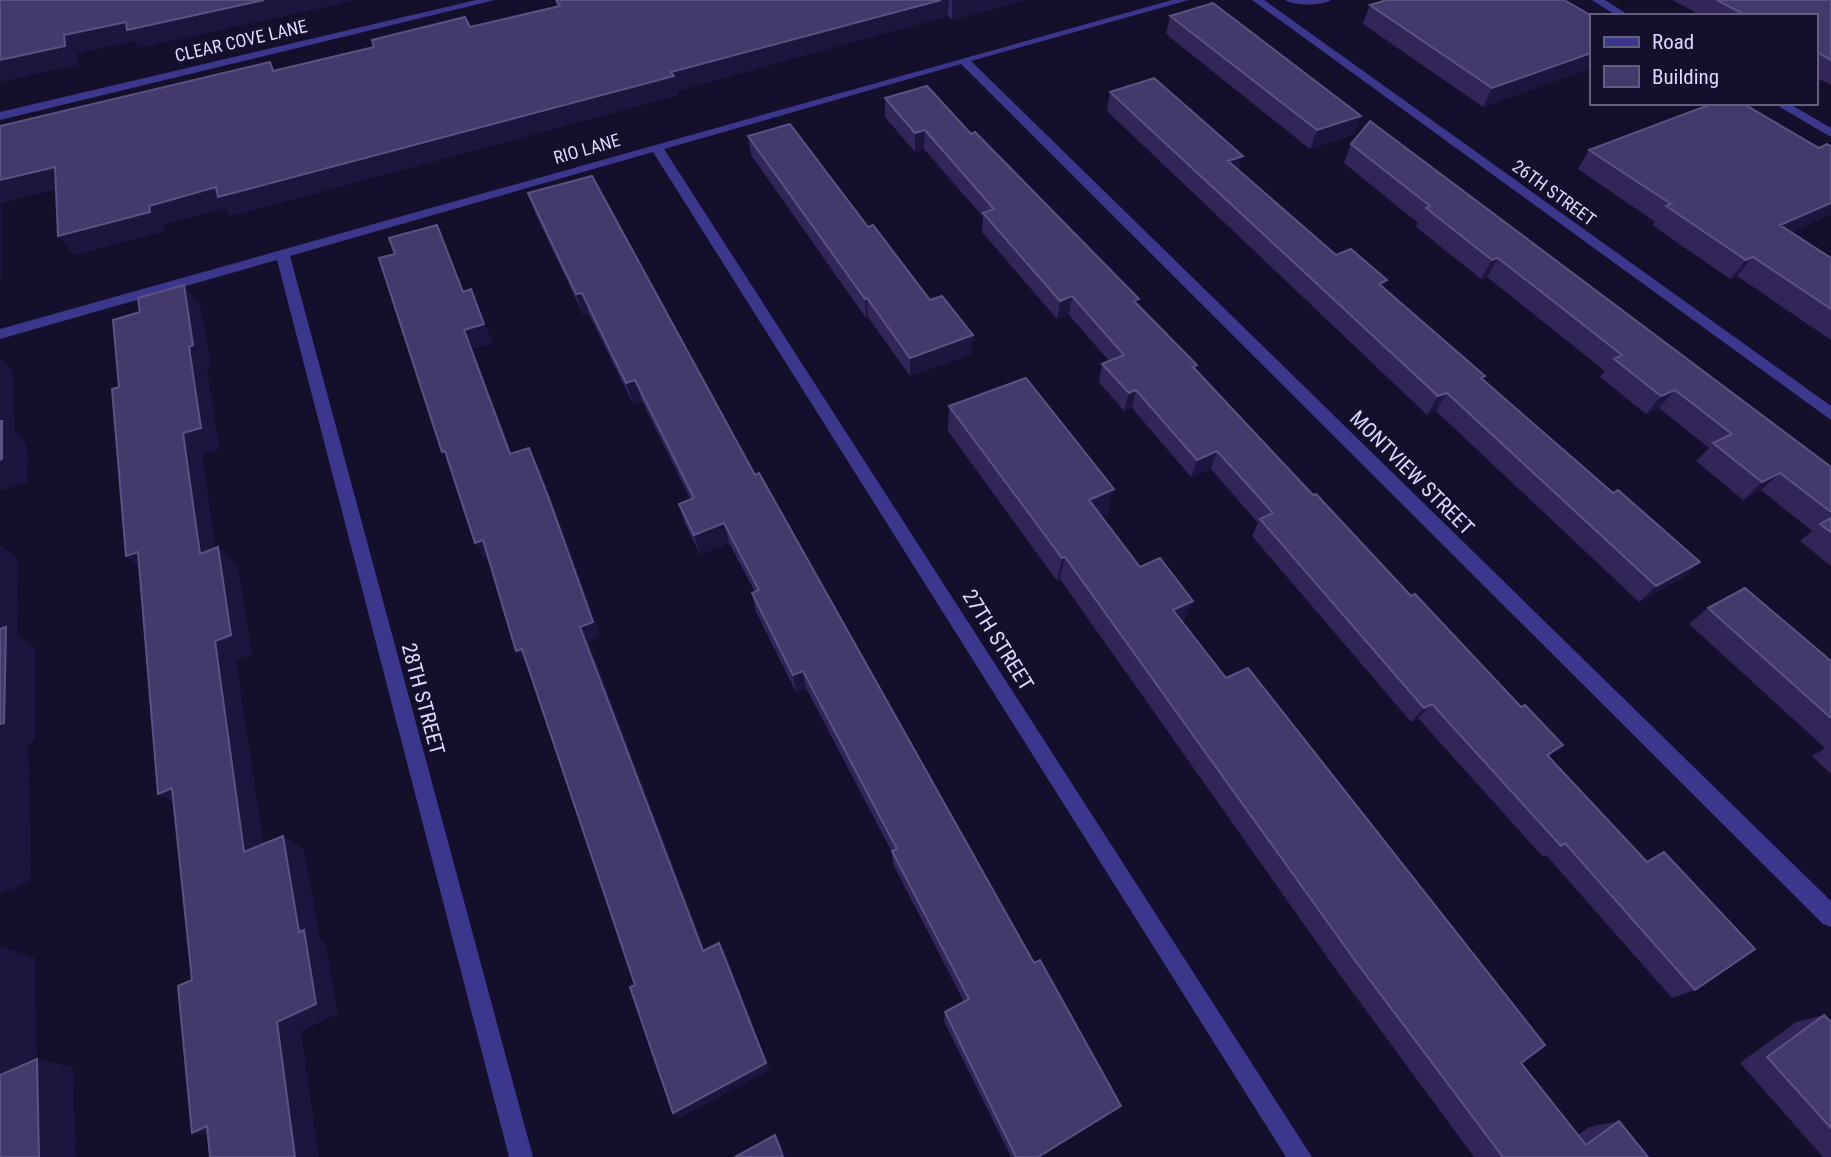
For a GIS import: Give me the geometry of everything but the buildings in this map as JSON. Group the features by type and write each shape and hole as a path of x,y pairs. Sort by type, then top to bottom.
{"street":[{"name":"CLEAR COVE LANE","path":"0,116 490,0"},
{"name":"RIO LANE","path":"0,334 963,60 1184,0"},
{"name":"26TH STREET","path":"1257,0 1831,414"},
{"path":"1290,0 1325,0"},
{"path":"1597,0 1622,14"},
{"name":"MONTVIEW STREET","path":"963,60 1831,916"},
{"path":"1782,105 1831,133"},
{"name":"27TH STREET","path":"657,148 1300,1157"},
{"name":"28TH STREET","path":"282,253 521,1157"}]}
